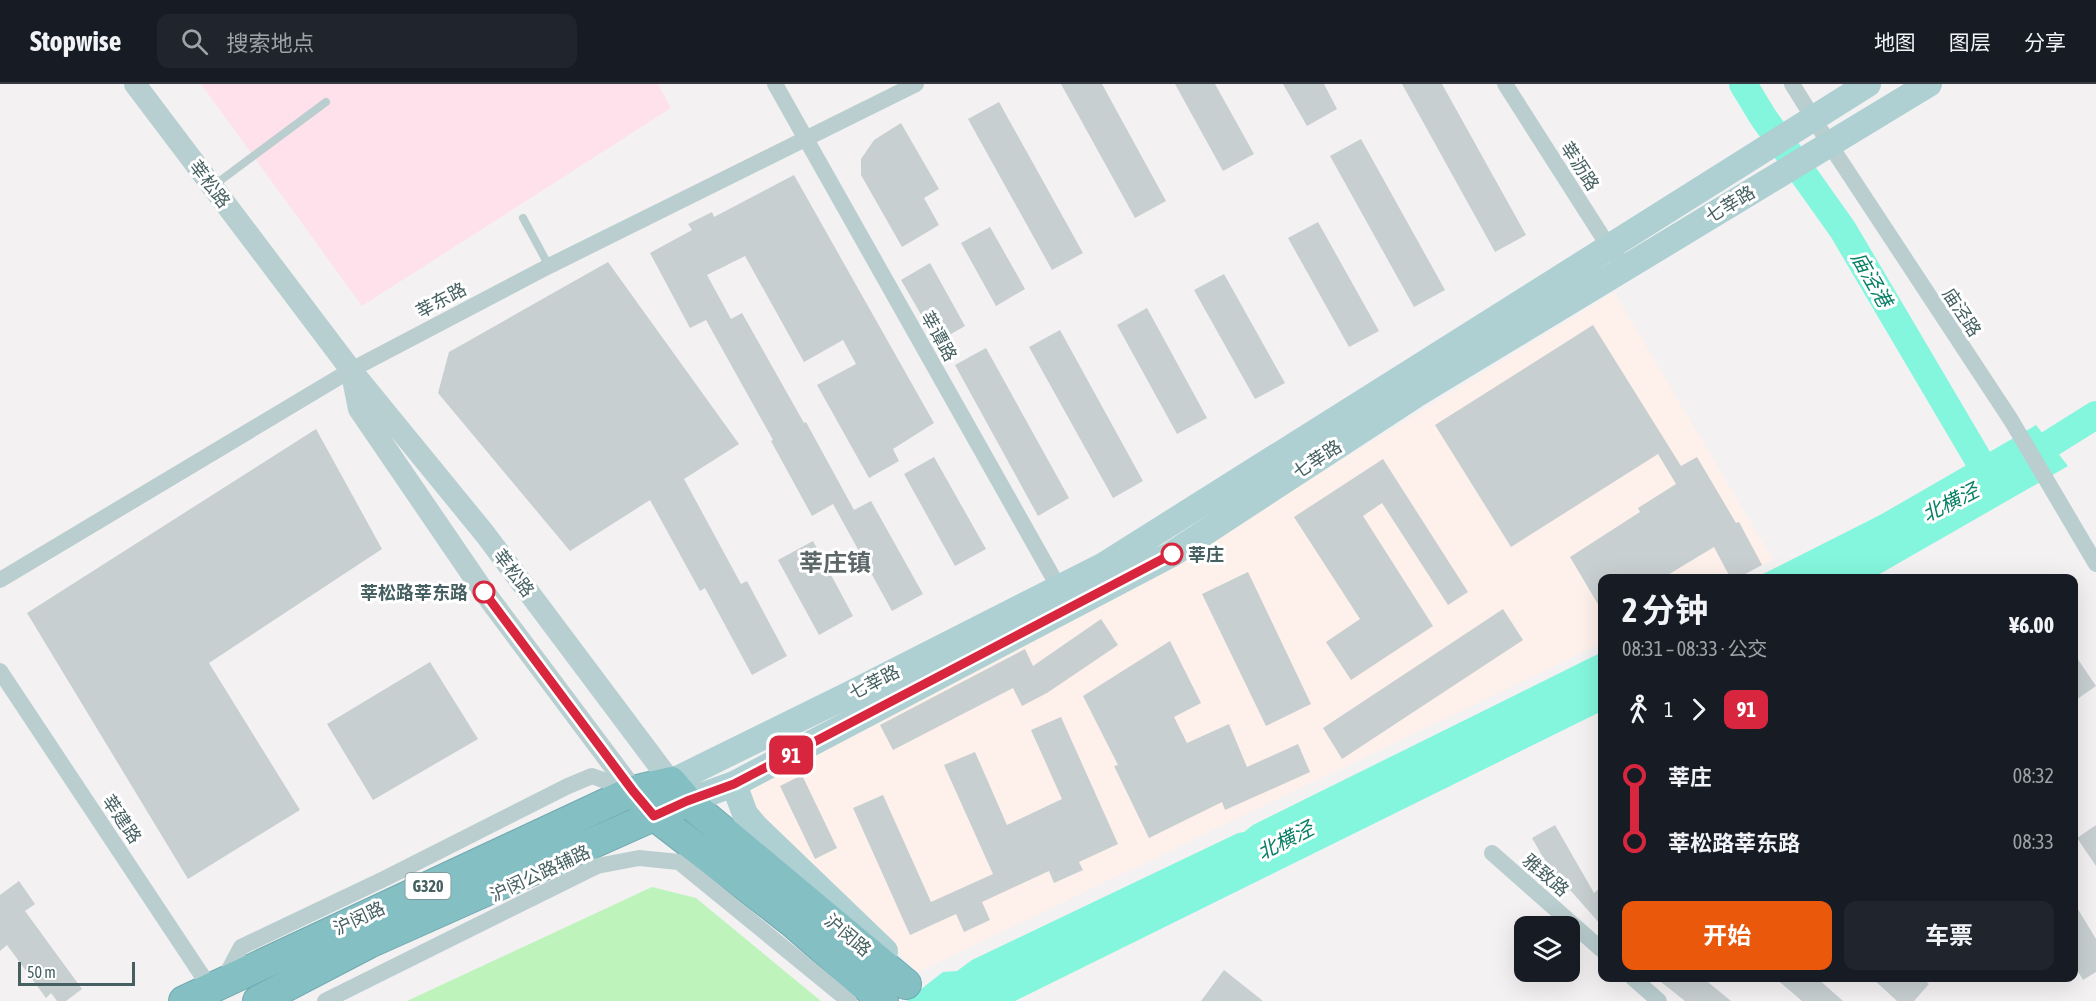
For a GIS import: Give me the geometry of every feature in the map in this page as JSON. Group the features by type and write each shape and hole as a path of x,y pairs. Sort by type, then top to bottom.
{"highway":[{"name":"沪闵路","path":"633,791 654,816 791,921 908,994"},
{"name":"沪闵路","path":"209,993 633,791 679,791 908,994"},
{"name":"沪闵路","path":"258,1001 369,943 654,816 679,791"}],"main road":[{"name":"莘松路","path":"135,84 351,369 485,534 679,791"},
{"name":"七莘路","path":"679,791 734,784 1064,597 1124,552 1868,84"},
{"name":"七莘路","path":"679,791 850,694 1064,597 1172,554 1414,396 1929,84"},
{"name":"莘松路","path":"351,369 359,409 484,592 633,791"},
{"path":"734,784 745,814 883,948 908,994"}],"street":[{"name":"莘谭路","path":"774,84 1064,597"},
{"name":"莘东路","path":"0,580 351,369 549,266 916,84"},
{"name":"莘沥路","path":"1504,84 1609,247 1625,268"},
{"name":"庙泾路","path":"1792,84 1804,124 2010,420 2096,564"},
{"name":"莘建路","path":"0,671 209,993"},
{"name":"雅致路","path":"1492,853 1598,946"},
{"name":"沪闵公路辅路","path":"326,1001 597,866 639,858 679,862 849,1001"},
{"path":"1638,982 1659,1001"}],"lane":[{"path":"212,186 326,102"},
{"path":"523,218 549,266"}],"shaded area":[{"path":"201,84 658,84 671,108 362,306"},
{"path":"1614,292 1773,560 1744,574 1598,574 1598,645 918,972 750,805 747,786 1172,565"},
{"path":"652,887 696,898 821,1001 407,1001"}],"water":[{"path":"2036,425 2068,466 1880,574 1763,574 1880,515"},
{"path":"1598,654 1598,713 1015,1001 906,1001 943,972 957,971 972,960 1244,832 1253,825"}],"building":[{"path":"1061,84 1102,84 1166,201 1135,218"},
{"path":"1175,84 1215,84 1254,154 1223,171"},
{"path":"1283,84 1324,84 1337,109 1307,126"},
{"path":"1402,84 1442,84 1526,235 1495,252"},
{"path":"999,102 1083,253 1052,270 968,119"},
{"path":"901,123 939,189 924,198 939,225 902,247 861,175 861,159 874,140"},
{"path":"1361,139 1445,290 1414,307 1330,156"},
{"path":"794,175 934,423 893,449 899,461 869,478 817,385 856,364 843,340 804,362 745,256 707,275 731,319 742,313 854,510 871,501 923,594 892,611 833,504 812,516 771,441 773,440 706,320 690,328 650,253 692,230 688,224 712,212 714,217"},
{"path":"1318,222 1379,331 1349,347 1288,238"},
{"path":"990,227 1025,289 996,306 961,243"},
{"path":"608,262 739,444 684,479 741,584 747,581 787,656 752,675 705,588 700,591 650,500 570,551 438,393 449,352"},
{"path":"930,263 965,326 937,342 901,280"},
{"path":"1224,274 1285,383 1255,399 1194,290"},
{"path":"1147,308 1207,418 1177,434 1117,325"},
{"path":"1593,325 1681,466 1697,457 1736,523 1739,522 1762,565 1745,574 1728,574 1714,547 1669,574 1598,574 1598,604 1570,557 1640,512 1638,508 1676,484 1658,454 1511,547 1435,425"},
{"path":"1060,330 1143,481 1113,498 1029,347"},
{"path":"986,348 1069,498 1038,516 955,365"},
{"path":"316,429 382,549 209,663 300,810 188,879 27,613"},
{"path":"934,457 986,549 955,566 904,474"},
{"path":"1383,459 1468,592 1448,605 1382,503 1363,516 1433,626 1351,680 1326,642 1360,619 1294,517"},
{"path":"813,541 853,616 819,635 778,560"},
{"path":"1248,572 1311,704 1266,726 1202,594"},
{"path":"1503,609 1523,640 1342,759 1323,728"},
{"path":"1101,619 1118,645 1047,693 1022,706 1013,688 893,750 880,725 1025,649 1033,666"},
{"path":"1170,641 1201,703 1174,717 1187,743 1229,724 1247,767 1298,744 1310,772 1225,810 1222,802 1149,838 1114,766 1118,765 1083,696"},
{"path":"2078,659 2096,686 2078,699"},
{"path":"430,662 478,739 373,800 327,724"},
{"path":"1061,717 1118,844 1079,862 1083,870 1054,883 1049,871 982,902 990,920 964,932 956,914 910,935 853,808 883,795 931,902 993,874 944,765 975,752 1007,825 1062,799 1031,730"},
{"path":"802,775 837,848 815,859 780,786"},
{"path":"1555,825 1594,893 1598,890 1598,922 1570,890 1564,894 1532,838"},
{"path":"2096,825 2096,866 2078,839"},
{"path":"19,881 35,904 25,911 82,989 66,1001 57,1001 51,993 46,998 7,945 0,951 0,895"},
{"path":"2078,909 2096,939 2096,972 2083,980 2078,972"},
{"path":"1224,970 1263,1001 1201,1001"},
{"path":"1661,982 1708,982 1731,1001 1685,1001"},
{"path":"1780,982 1822,982 1843,1001 1802,1001"},
{"path":"1876,982 1927,982 1929,984 1914,1001 1897,1001"}],"waterway":[{"name":"庙泾港","path":"1743,84 1763,117 1843,230 1991,481"},
{"name":"北横泾","path":"2019,463 2096,415"}],"bus line":[{"name":"91","path":"484,592 654,816 734,784 1172,554"}],"place":[{"name":"莘庄","path":"1172,554"},
{"name":"莘松路莘东路","path":"484,592"}],"district":[{"name":"莘庄镇","path":"835,562"}]}
